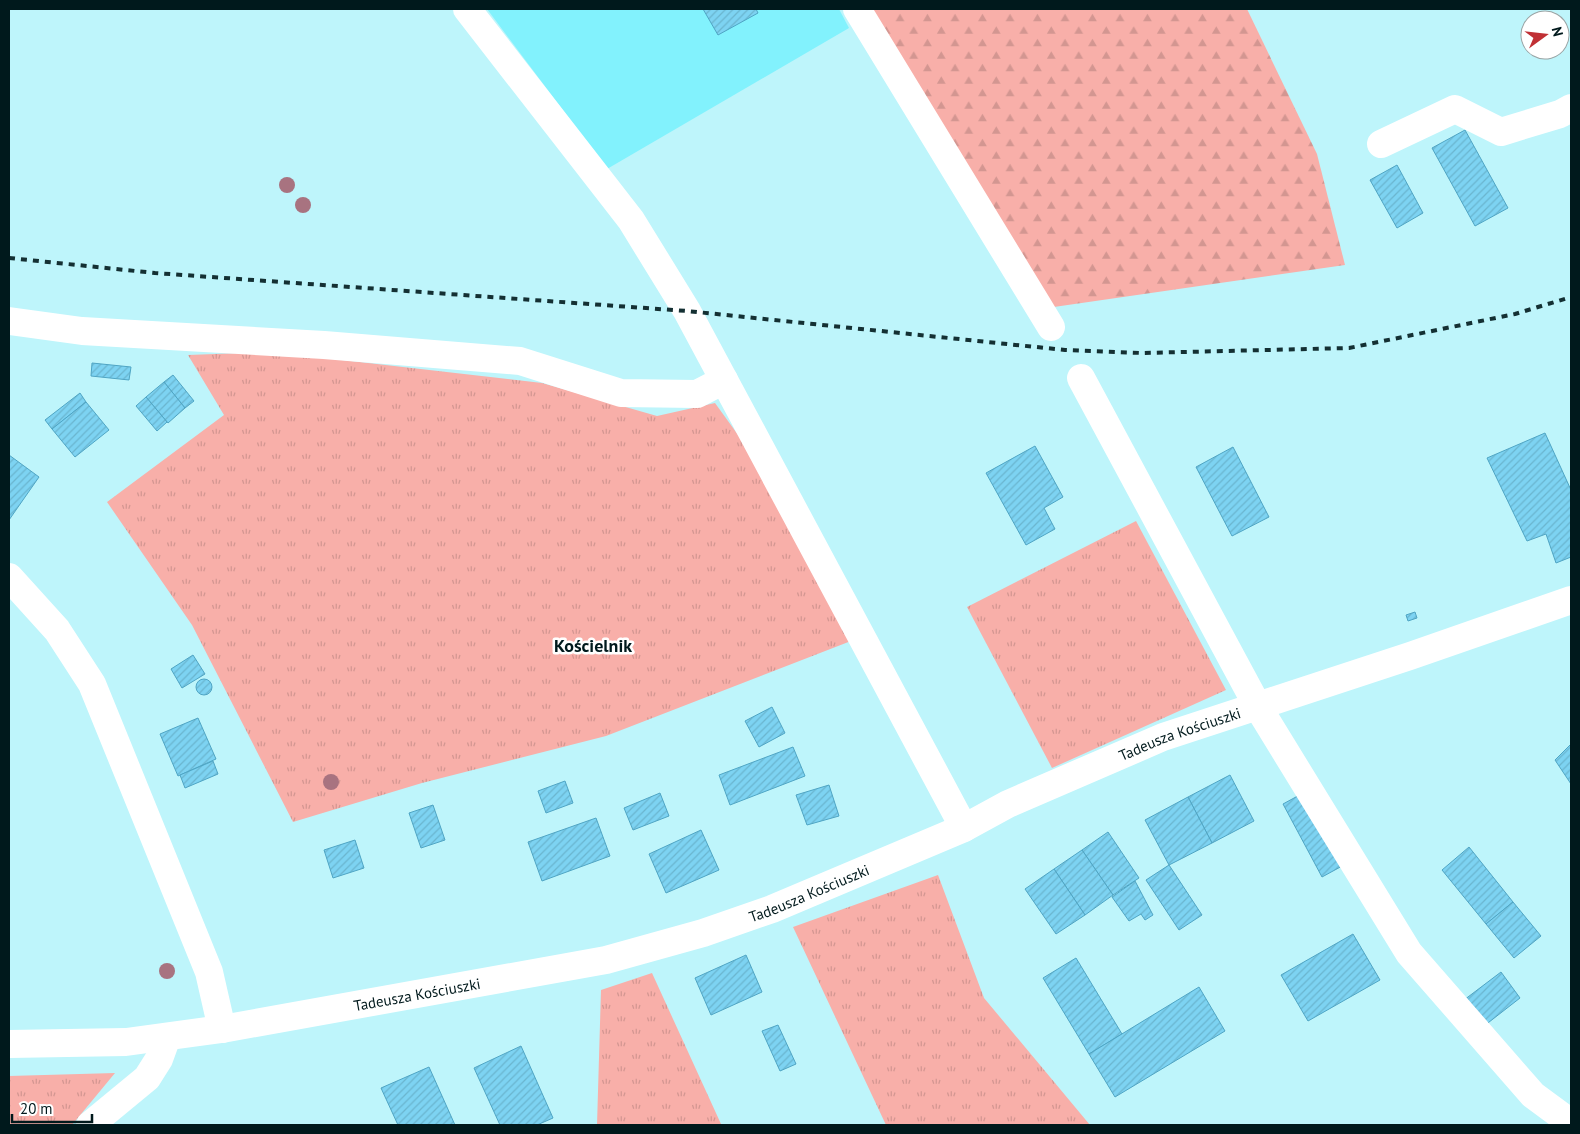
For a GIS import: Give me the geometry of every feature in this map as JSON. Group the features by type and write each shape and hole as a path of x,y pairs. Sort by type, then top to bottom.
{"street":[{"path":"467,9 631,220 687,311 964,828"},
{"path":"857,9 1051,327"},
{"path":"1381,144 1455,109 1501,132 1560,114 1571,108"},
{"path":"9,321 82,331 324,344 520,362 621,393 697,394 724,380"},
{"path":"1081,378 1258,707 1409,953 1533,1095 1571,1123"},
{"path":"9,577 57,630 92,684 209,972 222,1029"},
{"name":"Tadeusza Kościuszki","path":"9,1044 90,1043 167,1037 222,1029 606,960 703,933 772,909 964,828 1008,804 1154,740 1258,707 1571,600"},
{"path":"90,1125 147,1078 159,1058 167,1037"}],"shaded area":[{"path":"487,9 839,9 849,28 607,169"}],"green space":[{"path":"857,9 1247,9 1317,154 1345,265 1040,309"},
{"path":"272,352 542,383 657,416 715,403 754,457 851,641 606,736 422,783 293,822 192,625 107,502 224,415 188,355"},
{"path":"1136,521 1226,690 1052,768 967,607"},
{"path":"938,875 984,998 1090,1125 886,1125 793,927"},
{"path":"652,973 721,1124 725,1125 597,1125 601,990"},
{"path":"115,1073 72,1125 9,1125 9,1076"}],"building":[{"path":"703,9 756,9 758,13 718,35"},
{"path":"1465,130 1508,208 1475,226 1432,148"},
{"path":"1397,165 1423,213 1397,228 1370,180"},
{"path":"92,363 131,367 129,380 91,376"},
{"path":"173,375 194,401 185,408 164,382"},
{"path":"164,382 185,408 168,423 146,397"},
{"path":"80,393 86,402 52,429 45,420"},
{"path":"146,397 167,422 157,431 136,406"},
{"path":"86,402 109,430 75,457 52,429"},
{"path":"1545,433 1571,490 1571,557 1556,563 1546,534 1527,541 1487,458"},
{"path":"1035,446 1063,497 1044,508 1055,529 1026,545 986,473"},
{"path":"1233,447 1269,517 1232,536 1196,467"},
{"path":"9,455 39,477 9,520"},
{"path":"1415,612 1417,618 1408,621 1406,615"},
{"path":"193,655 205,674 182,688 171,669"},
{"path":"204,679 212,687 204,695 196,687"},
{"path":"772,707 785,733 759,747 745,721"},
{"path":"198,718 216,759 178,776 160,734"},
{"path":"1571,744 1571,784 1555,760"},
{"path":"793,747 805,776 730,805 719,775"},
{"path":"213,761 218,774 185,788 180,775"},
{"path":"1230,775 1254,821 1212,843 1188,797"},
{"path":"565,781 573,803 546,813 538,791"},
{"path":"829,785 839,816 807,825 796,795"},
{"path":"1305,792 1344,865 1322,877 1283,804"},
{"path":"660,793 669,816 633,830 624,808"},
{"path":"1188,797 1212,843 1169,865 1145,820"},
{"path":"433,805 445,840 421,848 409,813"},
{"path":"596,818 610,856 542,881 528,842"},
{"path":"701,830 719,870 666,893 649,854"},
{"path":"1108,832 1139,878 1113,895 1082,850"},
{"path":"355,840 364,868 333,878 324,850"},
{"path":"1469,847 1513,902 1486,924 1442,870"},
{"path":"1082,850 1113,895 1085,915 1054,869"},
{"path":"1169,865 1202,915 1179,930 1146,880"},
{"path":"1054,869 1085,915 1056,934 1025,889"},
{"path":"1135,881 1153,915 1145,920 1141,914 1129,921 1112,897"},
{"path":"1513,902 1541,936 1514,958 1486,924"},
{"path":"1353,934 1380,980 1308,1021 1281,975"},
{"path":"746,955 762,992 711,1015 695,978"},
{"path":"1076,958 1122,1034 1089,1054 1043,978"},
{"path":"1501,972 1520,998 1484,1026 1464,1000"},
{"path":"1199,987 1225,1031 1115,1097 1089,1054"},
{"path":"778,1025 796,1064 780,1071 762,1031"},
{"path":"521,1046 553,1118 537,1125 500,1125 474,1068"},
{"path":"429,1067 455,1125 398,1125 381,1088"}],"railway":[{"path":"9,258 155,273 687,311 1065,350 1142,353 1349,348 1515,314 1571,297"}],"district":[{"name":"Kościelnik","path":"593,645"}]}
